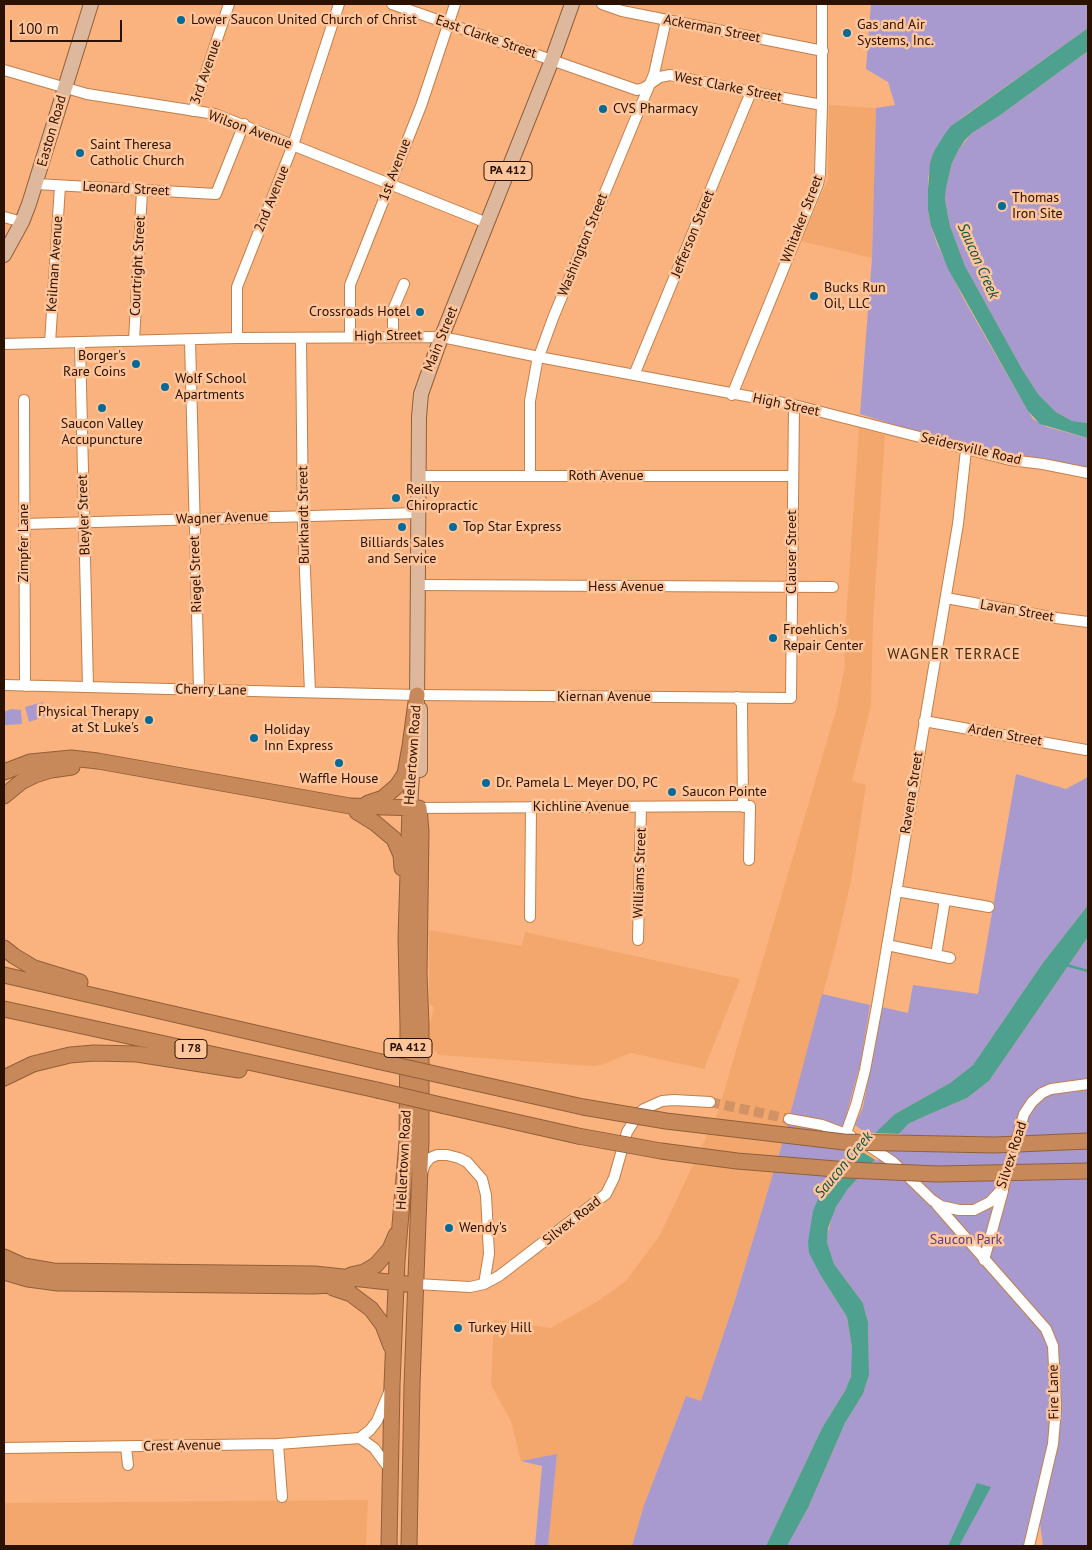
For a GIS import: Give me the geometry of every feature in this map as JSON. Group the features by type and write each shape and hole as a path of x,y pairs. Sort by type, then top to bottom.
{"highway":[{"path":"354,809 383,798 401,780 408,762 417,695"},
{"path":"4,772 30,762 50,759 98,760 354,809 394,839 401,855 407,895"},
{"path":"4,796 26,779 43,772 78,766 194,784 320,808 415,811"},
{"name":"Hellertown Road","path":"389,1546 396,1283 408,1128 407,895 415,811"},
{"name":"Hellertown Road","path":"409,1546 420,1189 422,1024 420,974 421,831 415,811"},
{"path":"4,948 23,962 43,972 164,1008 273,1032 349,1055"},
{"name":"I 78","path":"4,975 583,1107 675,1122 844,1142 995,1145 1088,1141"},
{"name":"I 78","path":"4,1009 377,1094 445,1106 578,1136 661,1151 736,1161 848,1170 937,1174 1088,1171"},
{"path":"4,1078 34,1064 70,1055 94,1053 137,1054 220,1066 377,1094"},
{"path":"339,1276 364,1272 381,1260 393,1243 401,1219"},
{"path":"4,1256 24,1266 53,1271 304,1274 396,1283"},
{"path":"4,1272 28,1279 58,1282 314,1286 367,1283 416,1284"},
{"path":"314,1286 337,1289 351,1294 367,1305 376,1315 386,1332 393,1360"}],"main road":[{"name":"Easton Road","path":"4,255 22,222 36,184 92,4"},
{"name":"Main Street","path":"417,695 419,417 421,394 442,336 552,60 572,4"},
{"name":"Hellertown Road","path":"415,811 417,695"}],"street":[{"name":"3rd Avenue","path":"193,111 229,4"},
{"name":"2nd Avenue","path":"238,338 237,287 293,145 339,4"},
{"name":"East Clarke Street","path":"392,4 552,60"},
{"name":"1st Avenue","path":"350,337 350,285 421,106 455,4"},
{"name":"Ackerman Street","path":"602,4 622,11 823,51"},
{"name":"Whitaker Street","path":"732,394 818,184 822,161 822,4"},
{"name":"Washington Street","path":"530,476 530,401 538,357 656,70 666,20"},
{"name":"West Clarke Street","path":"552,60 637,90 642,89 660,77 670,75 822,106"},
{"name":"Wilson Avenue","path":"4,70 64,89 115,100 215,114 244,124 487,223"},
{"name":"Jefferson Street","path":"634,375 751,92"},
{"name":"Leonard Street","path":"36,184 216,194 244,124"},
{"name":"Keilman Avenue","path":"50,343 60,186"},
{"name":"Courtright Street","path":"134,341 142,191"},
{"path":"4,217 22,222"},
{"path":"393,336 393,310 404,284"},
{"name":"High Street","path":"4,344 238,338 442,336 538,357 794,405 854,421"},
{"name":"Burkhardt Street","path":"301,338 303,516 310,692"},
{"name":"Riegel Street","path":"190,340 199,689"},
{"name":"Bleyler Street","path":"80,342 88,687"},
{"name":"Zimpfer Lane","path":"24,400 25,686"},
{"name":"Clauser Street","path":"791,698 794,405"},
{"name":"Seidersville Road","path":"854,421 1010,460 1088,473"},
{"name":"Ravena Street","path":"846,1133 865,1070 887,945 958,524 966,450"},
{"name":"Roth Avenue","path":"419,476 792,476"},
{"name":"Wagner Avenue","path":"24,524 419,512"},
{"name":"Hess Avenue","path":"419,585 833,587"},
{"name":"Lavan Street","path":"946,598 1088,622"},
{"name":"Cherry Lane","path":"4,685 417,695"},
{"name":"Kiernan Avenue","path":"417,695 791,698"},
{"path":"737,698 742,704 743,807 750,806 749,860"},
{"name":"Arden Street","path":"924,721 1086,750"},
{"name":"Williams Street","path":"638,940 642,806"},
{"path":"530,917 531,807"},
{"name":"Kichline Avenue","path":"415,811 531,807 743,807"},
{"path":"896,891 989,907"},
{"path":"936,955 945,900"},
{"path":"887,945 950,958"},
{"name":"Silvex Road","path":"846,1133 887,1157 932,1200 947,1208 974,1210 996,1197 1006,1183 1024,1114 1032,1102 1042,1093 1051,1089 1088,1084"},
{"name":"Silvex Road","path":"416,1284 465,1287 484,1284 499,1276 606,1194 614,1178 627,1132 639,1113 662,1101 710,1102"},
{"path":"790,1119 822,1125 846,1133"},
{"path":"420,1189 425,1164 430,1158 437,1156 451,1156 463,1160 481,1176 486,1192 489,1242 489,1262 484,1284"},
{"path":"984,1260 1006,1183"},
{"name":"Fire Lane","path":"932,1200 1046,1329 1053,1346 1056,1408 1054,1444 1029,1546"},
{"path":"391,1471 374,1448 360,1438 370,1430 376,1421 392,1386"},
{"name":"Crest Avenue","path":"4,1448 278,1444 360,1438"},
{"path":"278,1444 282,1497"},
{"path":"126,1447 128,1465"}],"shaded area":[{"path":"829,105 876,108 872,258 801,241 828,179"},
{"path":"859,428 885,435 873,620 871,705 852,781 866,785 851,881 836,945 788,1124 734,1303 701,1401 686,1396 644,1505 632,1546 548,1546 557,1455 521,1461 511,1421 491,1385 494,1320 551,1328 598,1301 626,1281 660,1235 718,1112 837,707 845,665 844,650"},
{"path":"429,930 522,946 525,932 740,979 704,1069 631,1053 601,1065 591,1066 439,1055 430,1045 428,1031 434,1008 429,1003"},
{"path":"368,1500 366,1546 4,1546 4,1503"}],"green space":[{"path":"871,4 1088,4 1088,28 960,119 944,135 934,151 928,178 928,210 937,244 962,296 1033,419 1047,427 1088,438 1088,469 961,446 860,414 872,258 876,108 895,105 888,82 866,69"},
{"path":"1088,51 1088,423 1072,421 1056,412 1038,394 1022,369 965,266 950,226 945,200 952,163 959,149 972,133 999,116"},
{"path":"43,702 47,716 29,722 25,707"},
{"path":"11,709 21,710 22,724 5,725 4,712"},
{"name":"Saucon Park","path":"1016,774 1066,789 1088,777 1088,905 1042,964 973,1065 950,1083 895,1114 908,1124 967,1098 989,1081 1088,937 1088,1546 1043,1546 1040,1523 1032,1521 1025,1546 787,1546 808,1508 845,1423 863,1394 869,1375 868,1322 863,1303 834,1264 827,1236 833,1213 840,1200 886,1148 855,1125 863,1107 882,1007 908,1013 913,985 978,994"},
{"path":"822,994 870,1005 861,1061 843,1127 827,1121 790,1115"},
{"path":"788,1124 813,1129 837,1138 855,1152 834,1173 821,1276 847,1317 852,1348 852,1368 849,1384 822,1428 766,1546 632,1546 644,1505 686,1396 701,1401 734,1303"},
{"path":"557,1454 548,1546 535,1546 542,1466 521,1461"}],"water":[{"path":"1088,28 1088,51 999,116 972,133 965,140 952,163 945,200 950,226 965,266 1022,369 1038,394 1056,412 1072,421 1088,423 1088,438 1040,424 1028,411 948,269 931,226 928,210 928,189 930,163 934,151 951,126"},
{"name":"Saucon Creek","path":"1088,905 1088,937 989,1081 967,1098 908,1124 847,1190 836,1207 828,1228 827,1242 834,1264 863,1303 868,1322 869,1375 863,1394 845,1423 808,1508 787,1546 766,1546 822,1428 846,1389 851,1376 852,1348 847,1317 809,1253 808,1242 813,1211 821,1192 834,1173 895,1114 950,1083 973,1065 1042,964"},
{"path":"977,1483 991,1487 959,1546 948,1546"}],"pier":[{"path":"871,1133 902,1134 877,1161 856,1148"}],"waterway":[{"path":"1066,965 1088,971"}],"tunnel":[{"path":"710,1102 789,1119"}],"place":[{"name":"Lower Saucon United Church of Christ","path":"181,20"},
{"name":"Gas and Air Systems, Inc.","path":"847,33"},
{"name":"CVS Pharmacy","path":"603,109"},
{"name":"Saint Theresa Catholic Church","path":"80,153"},
{"name":"Thomas Iron Site","path":"1002,206"},
{"name":"Bucks Run Oil, LLC","path":"814,296"},
{"name":"Crossroads Hotel","path":"420,312"},
{"name":"Borger's Rare Coins","path":"136,364"},
{"name":"Wolf School Apartments","path":"165,387"},
{"name":"Saucon Valley Accupuncture","path":"102,408"},
{"name":"Reilly Chiropractic","path":"396,498"},
{"name":"Billiards Sales and Service","path":"402,527"},
{"name":"Top Star Express","path":"453,527"},
{"name":"Froehlich's Repair Center","path":"773,638"},
{"name":"Physical Therapy at St Luke's","path":"149,720"},
{"name":"Holiday Inn Express","path":"254,738"},
{"name":"Waffle House","path":"339,763"},
{"name":"Dr. Pamela L. Meyer DO, PC","path":"486,783"},
{"name":"Saucon Pointe","path":"672,792"},
{"name":"Wendy's","path":"449,1228"},
{"name":"Turkey Hill","path":"458,1328"}],"district":[{"name":"WAGNER TERRACE","path":"954,655"}]}
